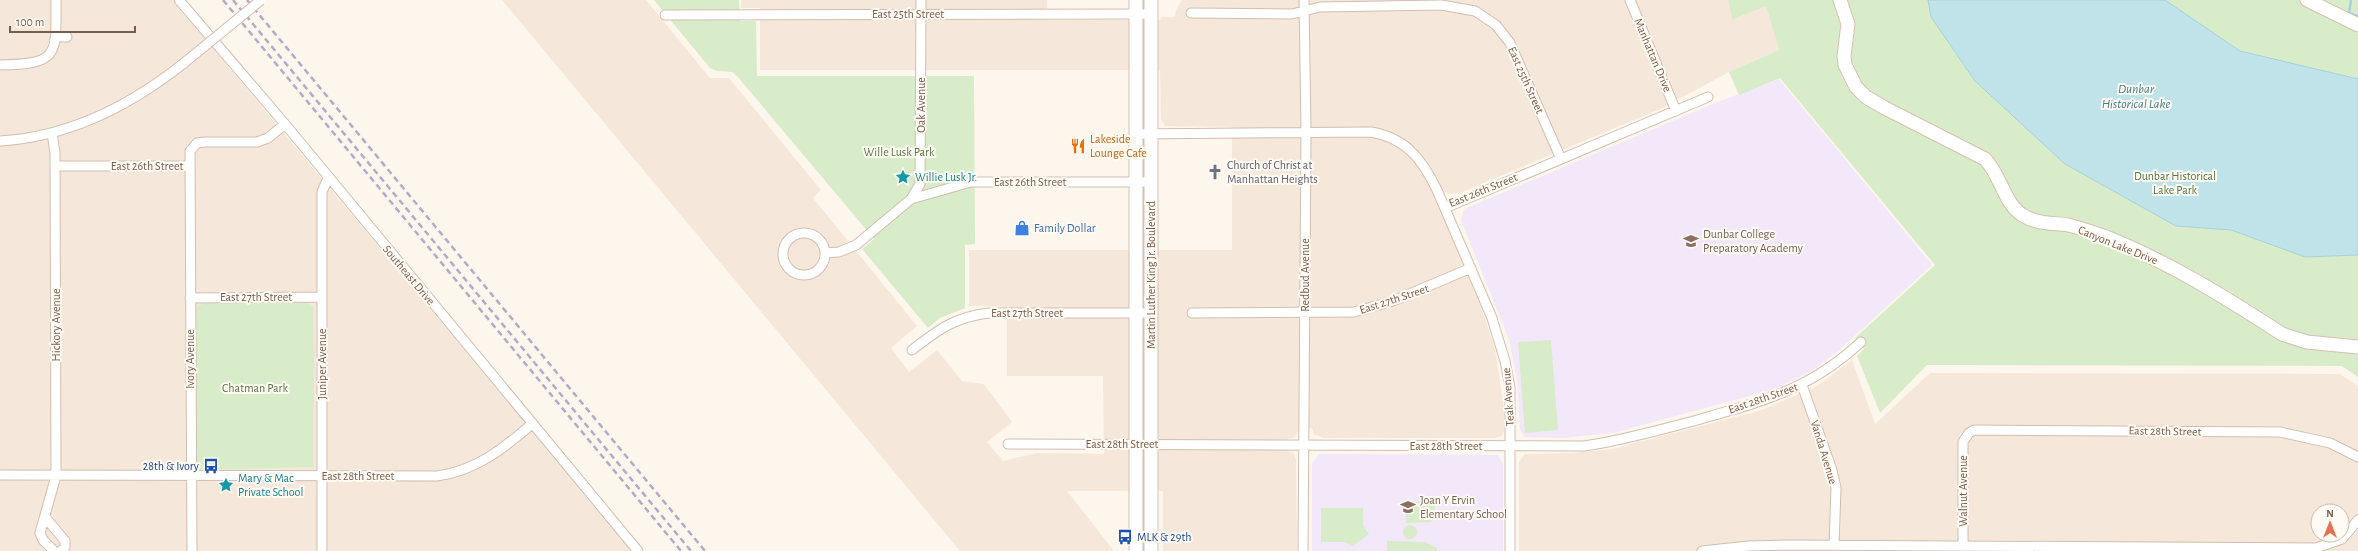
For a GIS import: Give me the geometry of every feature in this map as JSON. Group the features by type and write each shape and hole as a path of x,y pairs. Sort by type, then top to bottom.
{"main road":[{"name":"Martin Luther King Jr. Boulevard","path":"1136,0 1136,551"},
{"name":"Martin Luther King Jr. Boulevard","path":"1151,0 1151,551"},
{"name":"Canyon Lake Drive","path":"1840,0 1848,24 1844,56 1845,65 1856,87 1866,97 1985,159 1993,167 2016,209 2023,216 2045,223 2080,228 2149,256 2185,274 2282,334 2295,339 2358,348"},
{"path":"2307,0 2358,25"}],"street":[{"path":"0,65 36,63 52,51 56,37 56,0"},
{"name":"Southeast Drive","path":"179,0 286,124 328,178 638,551"},
{"path":"0,141 52,133 118,109 155,86 261,0"},
{"name":"Oak Avenue","path":"825,253 839,252 856,245 911,199 920,184 921,0"},
{"name":"Redbud Avenue","path":"1304,0 1306,132 1304,551"},
{"name":"Manhattan Drive","path":"1630,0 1676,111"},
{"name":"East 25th Street","path":"1192,13 1292,14 1320,7 1451,5 1475,11 1485,17 1504,34 1516,53 1561,159"},
{"name":"East 25th Street","path":"665,15 1151,14"},
{"path":"56,37 67,37"},
{"name":"East 26th Street","path":"1135,134 1371,132 1402,142 1411,149 1428,170 1445,208 1708,97"},
{"name":"East 26th Street","path":"55,166 190,166 190,151 197,143 256,142 268,138 286,124"},
{"name":"Hickory Avenue","path":"52,133 55,166 56,476 40,533 43,540 54,551"},
{"name":"Ivory Avenue","path":"190,166 192,551"},
{"name":"Juniper Avenue","path":"322,551 322,192 328,178"},
{"name":"East 26th Street","path":"911,199 971,182 1151,182"},
{"name":"Teak Avenue","path":"1445,208 1492,318 1506,361 1510,387 1510,551"},
{"path":"805,234 819,240 825,253 824,260 820,268 814,273 804,275 790,269 784,255 789,241 795,236 805,234"},
{"name":"East 27th Street","path":"1192,313 1354,312 1373,308 1435,285 1471,268"},
{"name":"East 27th Street","path":"190,298 322,297"},
{"name":"East 27th Street","path":"912,350 939,329 968,315 990,313 1151,313"},
{"name":"East 28th Street","path":"1008,444 1584,446 1621,440 1760,402 1802,385 1830,368 1861,342"},
{"name":"Vanda Avenue","path":"1802,385 1832,470 1836,488 1834,546"},
{"name":"East 28th Street","path":"0,476 322,476 450,474 487,459 532,424"},
{"name":"East 28th Street","path":"1968,433 1984,429 2280,432 2330,443 2358,457"},
{"name":"Walnut Avenue","path":"1963,549 1962,442 1968,433"},
{"path":"44,517 65,541 65,547 61,551"},
{"path":"1702,551 1748,546 1963,549 2316,548 2342,539 2358,520"}],"shaded area":[{"path":"0,0 173,0 632,551 0,551"},
{"path":"502,0 646,0 710,78 729,78 821,190 813,198 917,326 891,348 909,372 937,350 962,381 984,384 1012,422 987,442 1003,461 1036,453 1104,454 1103,376 1007,376 1007,307 969,306 969,250 1232,250 1232,127 1165,126 1161,119 1160,70 760,70 760,8 741,8 741,0 1047,0 1047,20 1160,20 1161,17 1175,17 1176,10 1182,0 1728,0 1732,20 1766,6 1779,50 1729,72 1660,109 1460,193 1450,194 1445,192 1435,196 1482,310 1495,349 1504,408 1504,431 1501,436 1495,438 1323,438 1314,434 1312,428 1300,428 1295,437 1288,439 1288,451 1294,454 1296,460 1297,551 1163,551 1163,491 1067,491 1114,551 960,551"},
{"name":"Dunbar College Preparatory Academy","path":"1779,79 1932,265 1837,352 1813,370 1775,389 1613,433 1563,438 1524,437 1520,430 1517,379 1509,340 1461,220 1464,209 1715,103"},
{"path":"1852,360 1875,424 1930,373 2340,374 2358,386 2358,551 1519,551 1519,462 1525,454 1572,453 1612,449 1759,411 1817,386"},
{"name":"Joan Y Ervin Elementary School","path":"1319,454 1498,455 1503,464 1503,551 1312,551 1312,463"}],"green space":[{"name":"Wille Lusk Park","path":"654,0 739,0 740,21 756,21 757,76 974,76 975,244 965,245 965,308 940,318 928,328 862,249 874,239 737,76 732,72 717,71 710,68"},
{"name":"Dunbar Historical Lake Park","path":"1728,0 2358,0 2358,377 2342,366 1927,365 1880,413 1857,356 1864,349 1855,338 1935,265 1780,78 1739,95 1729,72 1779,50 1766,6 1732,20"},
{"name":"Chatman Park","path":"204,303 308,303 314,307 314,467 199,470 196,468 195,313 198,306"},
{"path":"1551,340 1558,430 1525,433 1518,342"},
{"path":"1425,500 1430,501 1435,506 1434,519 1430,522 1406,523 1404,505"},
{"path":"1321,508 1363,508 1363,526 1369,534 1353,546 1344,542 1321,542"},
{"path":"1410,525 1415,527 1417,532 1415,537 1410,539 1405,537 1403,532 1405,527"},
{"path":"1387,541 1425,542 1437,548 1437,551 1387,551"}],"water":[{"name":"Dunbar Historical Lake","path":"1928,0 2165,0 2240,51 2358,79 2358,255 2305,257 2231,230 2176,226 2065,164 1975,81 1931,17"}],"waterway":[{"path":"2351,0 2349,13 2358,16"}],"railway":[{"path":"223,0 681,551"},
{"path":"233,0 691,551"},
{"path":"247,0 705,551"}],"place":[{"name":"Lakeside Lounge Cafe","path":"1078,146"},
{"name":"Church of Christ at Manhattan Heights","path":"1215,172"},
{"name":"Willie Lusk Jr.","path":"903,177"},
{"name":"Family Dollar","path":"1022,228"},
{"name":"Dunbar College Preparatory Academy","path":"1691,241"},
{"name":"28th & Ivory","path":"211,466"},
{"name":"Mary & Mac Private School","path":"226,485"},
{"name":"Joan Y Ervin Elementary School","path":"1408,507"},
{"name":"MLK & 29th","path":"1125,537"}]}
